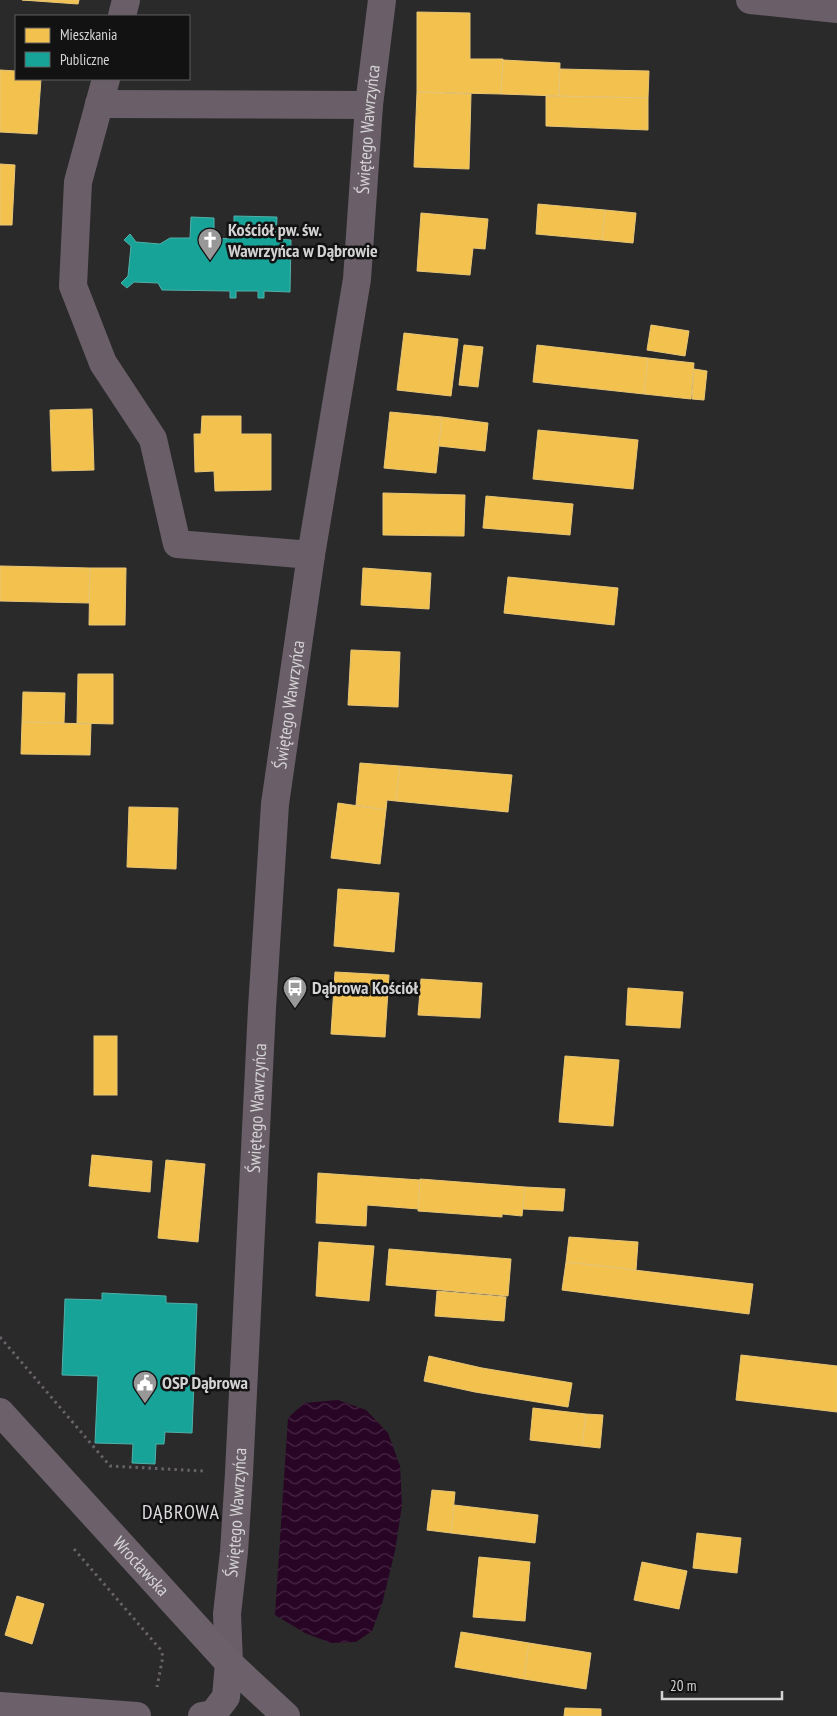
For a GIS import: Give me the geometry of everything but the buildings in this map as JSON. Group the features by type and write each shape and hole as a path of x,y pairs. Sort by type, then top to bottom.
{"street":[{"path":"122,15 126,0"},
{"name":"Świętego Wawrzyńca","path":"229,1664 227,1614 234,1552 239,1473 262,1008 275,804 311,555 357,279 369,105 382,0"},
{"path":"750,0 837,9"},
{"path":"311,555 177,544 153,439 103,364 73,286 78,182 102,91 369,105"},
{"name":"Wrocławska","path":"0,1412 229,1664 286,1716"},
{"path":"210,1715 226,1697 229,1664"},
{"path":"0,1706 137,1716"}],"path":[{"path":"0,1337 110,1466 211,1472"},
{"path":"72,1547 160,1649 163,1656 157,1690"}],"water":[{"path":"338,1400 366,1410 388,1433 400,1466 402,1505 395,1551 382,1604 372,1631 356,1642 331,1643 305,1633 275,1615 288,1418 304,1403"}],"place":[{"name":"Kościół pw. św. Wawrzyńca w Dąbrowie","path":"210,261"},
{"name":"Dąbrowa Kościół","path":"295,1009"},
{"name":"OSP Dąbrowa","path":"145,1404"}],"district":[{"name":"DĄBROWA","path":"181,1512"}]}
